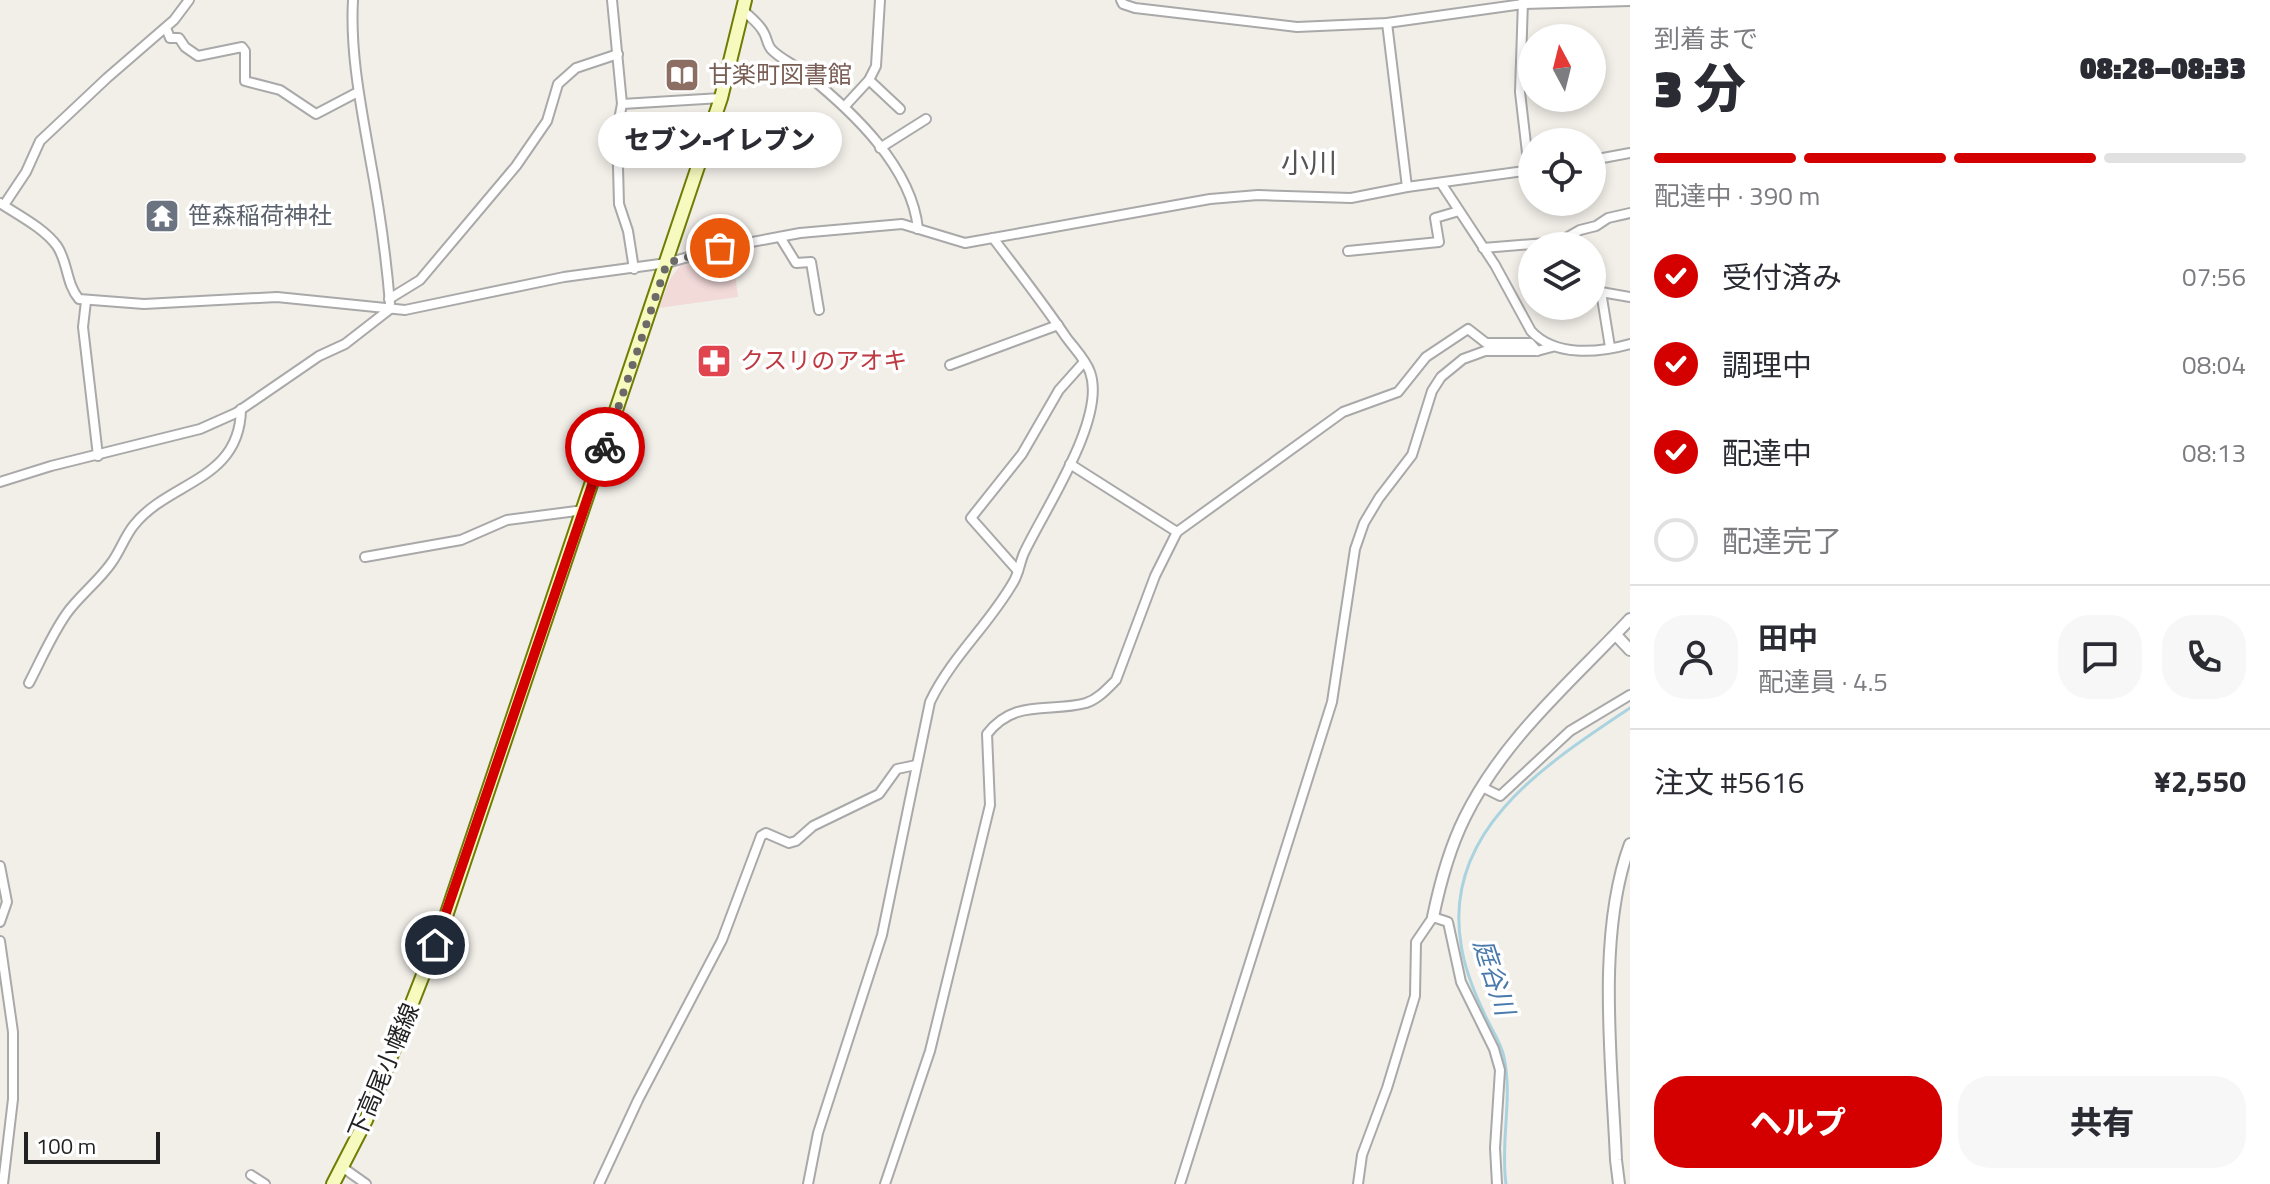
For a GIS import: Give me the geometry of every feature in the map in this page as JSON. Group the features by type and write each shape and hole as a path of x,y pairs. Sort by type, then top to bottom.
{"main road":[{"name":"下高尾小幡線","path":"333,1184 385,1074 445,919 721,98 744,5"}],"street":[{"path":"189,0 166,28 40,141 26,172 2,204 56,245 79,299 144,304 277,297 428,307 564,277 667,263 720,248 800,233 902,224 965,243 1210,199 1301,194 1351,198 1518,172"},
{"path":"353,0 351,25 358,92 380,216 390,304"},
{"path":"612,0 622,104 617,130 619,204 628,231 634,269"},
{"path":"845,106 869,80 876,66 880,0"},
{"path":"1121,0 1123,4 1135,8 1277,26 1387,23 1523,2 1630,1"},
{"path":"1523,2 1520,92 1525,128"},
{"path":"744,5 763,31 769,47 845,106 880,148 903,178 915,208 918,229"},
{"path":"1387,23 1407,187"},
{"path":"166,28 170,38 179,38 185,47 198,56 242,47 245,51 245,81 280,90 316,114 358,92"},
{"path":"0,482 51,466 200,429 241,409 319,356 345,344 420,280 516,166 547,121 558,84 576,68 618,54"},
{"path":"869,80 900,109"},
{"path":"622,104 721,98"},
{"path":"880,148 926,119"},
{"path":"1606,157 1630,153"},
{"path":"1441,183 1531,331 1539,339 1567,351 1630,344"},
{"path":"1348,251 1439,242 1435,218 1459,211"},
{"path":"1483,248 1559,242 1608,218 1630,213"},
{"path":"780,237 796,263 811,262 819,310"},
{"path":"808,1184 818,1133 882,935 930,702 941,679 996,608 1018,571 1023,555 1070,464 1093,401 1090,370 993,238"},
{"path":"1610,347 1601,292 1630,297"},
{"path":"86,301 83,327 98,456"},
{"path":"950,365 1058,325"},
{"path":"885,1184 930,1051 990,805 987,734 1004,717 1019,711 1087,702 1110,686 1116,680 1155,576 1177,532 1343,412 1398,392 1426,357 1468,329 1486,343 1530,343 1537,351"},
{"path":"1180,1184 1332,702 1358,536 1379,498 1412,455 1432,391 1441,377 1463,359 1485,351 1537,351 1552,347"},
{"path":"1018,571 971,518 1022,454 1059,390 1084,362"},
{"path":"29,683 68,612 113,562 133,525 202,477 231,450 241,428 241,409"},
{"path":"1070,464 1177,532"},
{"path":"365,557 461,540 507,520 584,510"},
{"path":"1358,1184 1362,1155 1387,1088 1415,996 1416,942 1433,917 1453,846 1482,787 1530,722 1630,619"},
{"path":"1616,635 1630,650"},
{"path":"1482,787 1500,796 1570,731 1630,695"},
{"path":"599,1184 638,1100 722,940 761,836 766,833 789,843 796,841 813,826 879,794 897,769 916,765"},
{"path":"1619,1184 1609,962 1613,917 1630,844"},
{"path":"0,866 7,902 0,922"},
{"path":"1433,917 1448,922 1461,982 1499,1065 1501,1086 1495,1148 1497,1184"},
{"path":"0,941 13,1032 13,1099 3,1184"},
{"path":"342,1167 366,1184"},
{"path":"251,1175 265,1184"}],"shaded area":[{"path":"732,250 738,297 659,308 670,279 682,263"}],"waterway":[{"name":"庭谷川","path":"1506,1184 1507,1089 1504,1057 1473,988 1461,944 1459,903 1468,866 1485,833 1535,777 1630,708"}],"way so far":[{"path":"605,447 667,263 720,248"}],"place":[{"name":"甘楽町図書館","path":"682,75"},
{"name":"笹森稲荷神社","path":"162,216"},
{"name":"セブン-イレブン","path":"720,248"},
{"name":"クスリのアオキ","path":"714,361"}],"district":[{"name":"小川","path":"1309,163"}],"route":[{"path":"435,945 605,447"}]}
